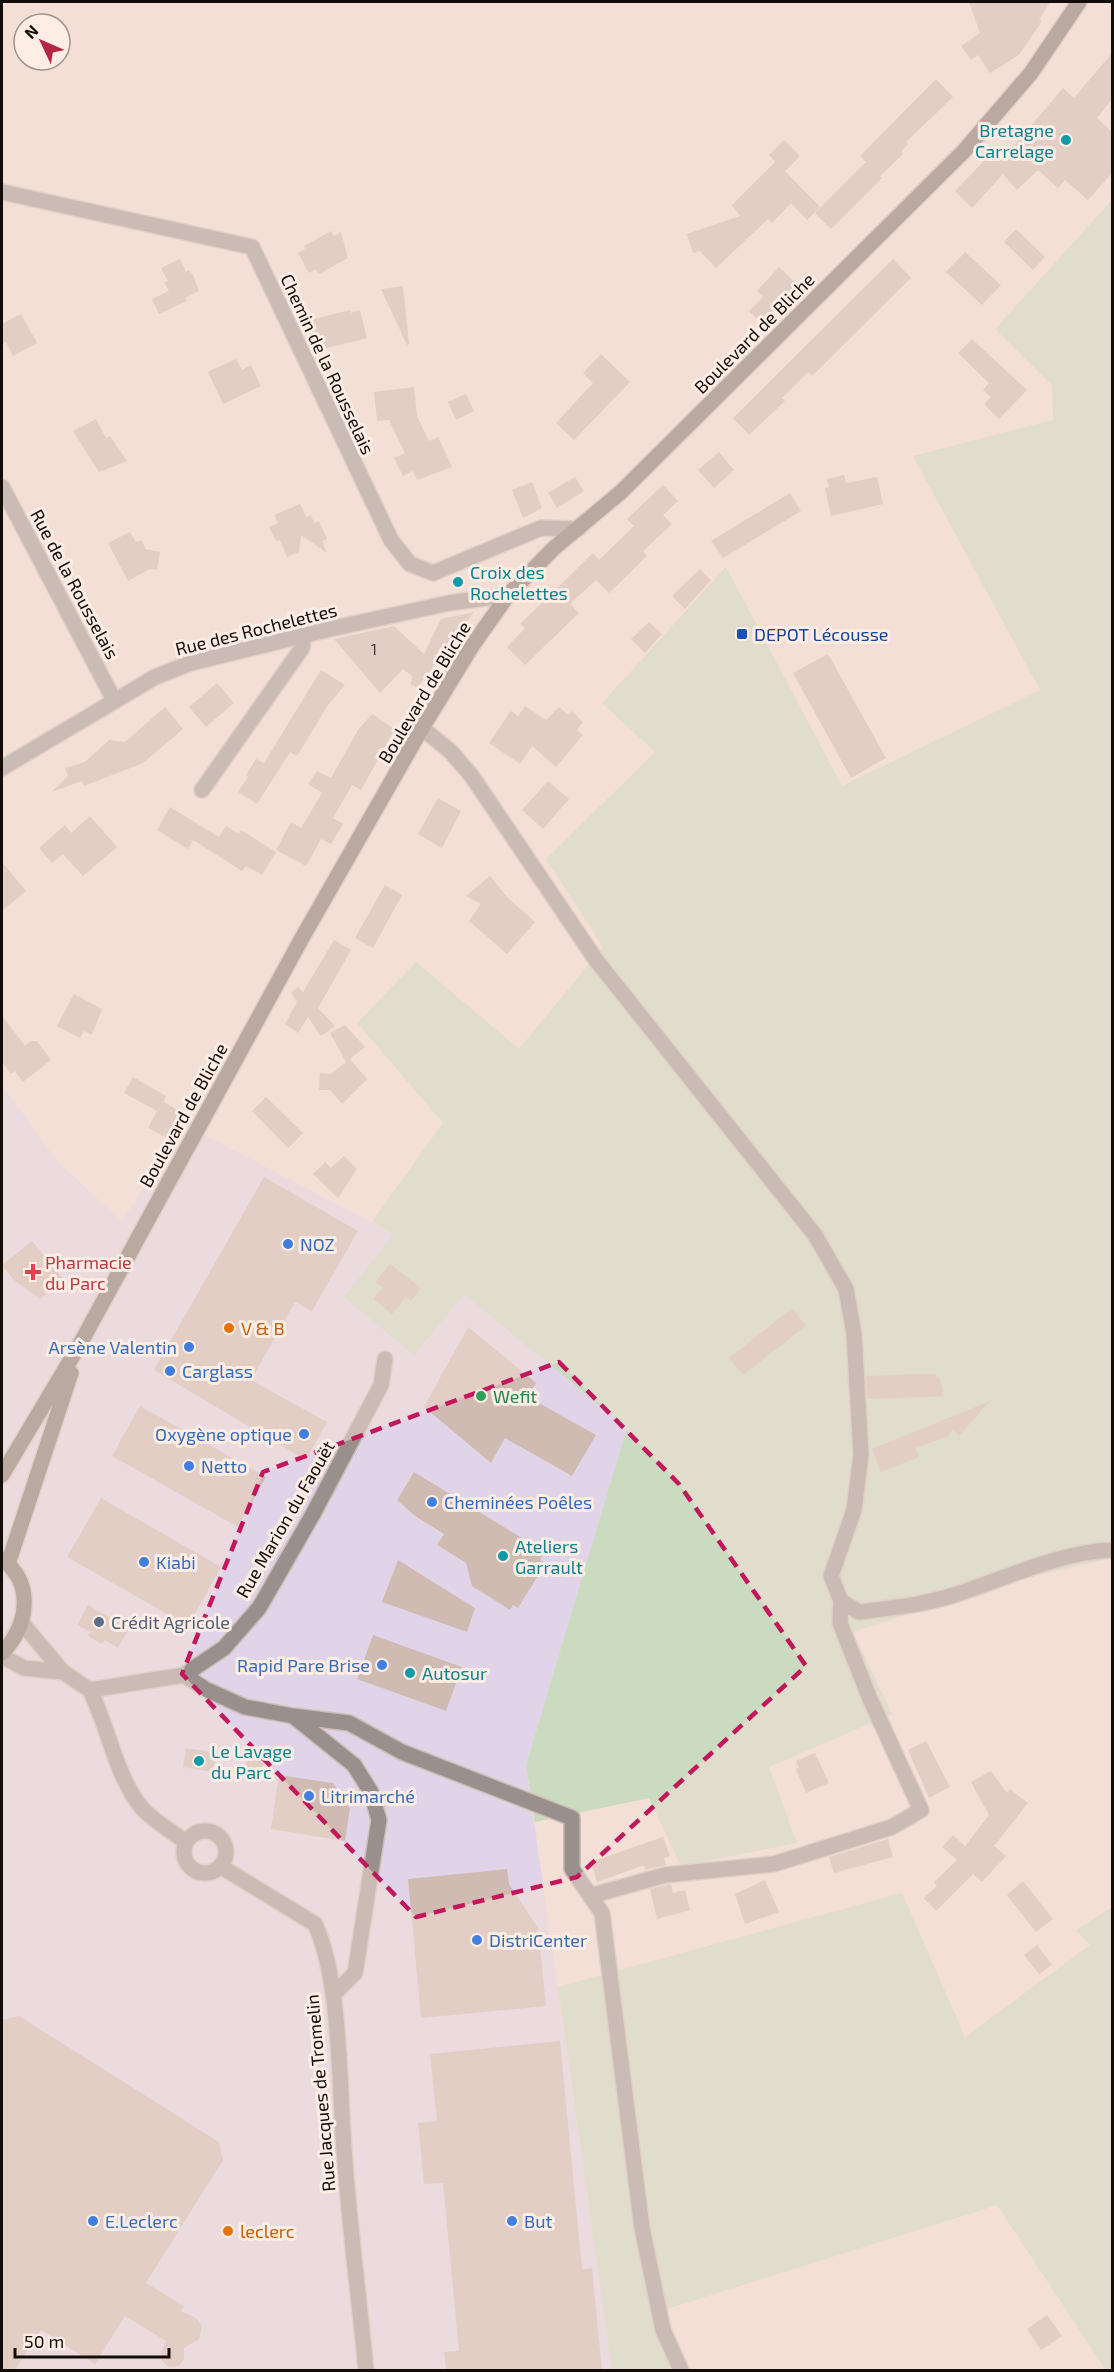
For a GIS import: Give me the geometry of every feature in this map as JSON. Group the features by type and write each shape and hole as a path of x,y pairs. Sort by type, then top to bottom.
{"main road":[{"name":"Boulevard de Bliche","path":"2,1475 80,1344 302,938 422,728 508,594 554,548 621,492 964,151 1031,74 1079,2"},
{"name":"Boulevard de Bliche","path":"5,1561 80,1344"},
{"path":"2,1655 13,1641 22,1623 25,1607 18,1576 5,1561"}],"street":[{"name":"Chemin de la Rousselais","path":"2,192 252,247 391,540 410,564 433,573 541,528 578,529"},
{"name":"Rue de la Rousselais","path":"2,487 114,700"},
{"name":"Rue des Rochelettes","path":"2,768 155,677 191,663 449,603 508,594"},
{"path":"202,790 302,648 304,635"},
{"path":"422,728 451,752 471,775 596,960 815,1235 846,1289 854,1334 861,1455 854,1510 831,1576 841,1601 840,1623 870,1699 921,1810 892,1827 774,1864 665,1875 590,1896"},
{"name":"Rue Marion du Faouët","path":"90,1690 184,1675 224,1648 259,1608 313,1514 381,1385 385,1359"},
{"path":"841,1601 859,1612 898,1606 951,1596 1056,1560 1113,1550"},
{"path":"22,1623 63,1672 90,1690 104,1719 124,1781 143,1809 186,1842"},
{"path":"2,1655 24,1668 63,1672"},
{"path":"184,1675 205,1689 245,1707 293,1716 349,1722 402,1752 572,1818 572,1869 602,1913 642,2228 663,2330 681,2370"},
{"path":"293,1716 354,1765 371,1792 379,1820 356,1973 333,1995"},
{"path":"200,1831 217,1834 226,1850 220,1866 208,1872 194,1870 185,1858 186,1842 200,1831"},
{"name":"Rue Jacques de Tromelin","path":"220,1866 315,1924 321,1939 333,1995 344,2152 366,2370"}],"highlighted area":[{"path":"559,1362 679,1484 806,1666 577,1877 416,1917 182,1674 263,1472"}],"shaded area":[{"path":"2,1085 56,1160 122,1222 183,1124 394,1234 414,1355 464,1294 628,1428 526,1765 612,2370 2,2370"}],"green space":[{"path":"1112,200 1112,1558 1000,1584 853,1632 892,1714 769,1767 797,1843 681,1866 649,1798 535,1822 526,1765 627,1428 464,1294 414,1355 344,1297 394,1234 372,1222 443,1123 357,1023 416,962 519,1049 603,947 546,859 655,752 602,703 726,567 842,786 1040,690 913,456 1053,420 1052,385 995,329"},
{"path":"902,1893 965,2037 1090,1945 1076,1930 1112,1907 1112,2370 1106,2370 997,2205 660,2311 690,2370 612,2370 558,1987"}],"building":[{"path":"969,2 1050,2 1039,20 1042,21 1019,55 990,73 978,55 971,60 961,46 980,33"},
{"name":"Bretagne Carrelage","path":"1113,52 1113,98 1097,118 1113,133 1113,172 1088,200 1065,180 1058,188 1038,170 1017,190 1003,174 972,208 955,191 999,145 1007,154 1063,88 1074,98"},
{"path":"936,79 953,97 906,142 908,144 901,152 903,154 831,229 815,213 866,162 860,156"},
{"path":"784,140 800,156 785,171 820,207 807,220 791,203 772,223 768,219 716,268 700,251 693,253 687,234 740,216 732,205 775,162 769,155"},
{"path":"1016,229 1045,257 1033,270 1004,242"},
{"path":"331,231 334,236 341,232 348,258 319,274 316,269 309,273 298,253 305,249 304,246"},
{"path":"965,252 1001,285 982,305 946,272"},
{"path":"180,259 186,272 189,270 193,275 199,291 185,298 187,301 159,314 152,299 169,291 164,282 168,281 161,268"},
{"path":"893,259 911,278 812,376 808,372 782,398 785,401 749,435 733,418"},
{"path":"779,267 801,288 763,325 749,311 763,297 757,291"},
{"path":"403,286 409,344 407,345 381,289"},
{"path":"350,310 351,313 360,310 367,338 323,349 320,340 311,342 306,321"},
{"path":"21,314 37,343 13,356 6,342 2,345 2,324"},
{"path":"972,339 1027,390 999,419 984,404 991,397 983,390 989,383 958,353"},
{"path":"601,354 630,382 574,440 556,423 593,383 583,373"},
{"path":"236,359 242,370 251,365 261,386 223,404 208,372"},
{"path":"414,387 417,416 429,441 438,437 452,467 417,480 413,471 403,476 394,458 405,453 389,420 377,421 374,392"},
{"path":"466,394 474,411 456,420 448,402"},
{"path":"96,419 106,438 110,436 127,461 99,472 73,431"},
{"path":"719,452 734,470 714,488 698,470"},
{"path":"844,475 846,483 877,477 883,504 831,516 825,488 829,487 827,479"},
{"path":"575,477 584,491 557,508 548,493"},
{"path":"532,482 542,508 523,518 512,490"},
{"path":"663,485 678,501 663,515 672,524 643,551 647,556 609,593 596,580 570,604 579,613 525,665 507,647 525,628 520,624 593,553 599,560 634,526 627,519"},
{"path":"790,493 801,511 723,558 711,541"},
{"path":"300,504 306,517 311,515 314,523 319,521 327,539 322,541 327,553 301,535 299,552 287,557 280,540 276,541 269,527 278,523 274,515"},
{"path":"130,532 136,542 141,540 146,549 160,552 157,570 150,569 128,581 108,543"},
{"path":"700,569 711,580 685,609 672,596"},
{"path":"474,612 417,688 410,684 413,677 403,669 380,693 334,639 394,626 424,654 441,619"},
{"path":"649,622 662,634 645,653 631,639"},
{"path":"828,654 886,758 851,778 793,673"},
{"path":"321,670 345,685 328,705 297,756 290,752 257,804 238,792 248,777 246,775 256,759 264,763"},
{"path":"217,683 234,703 206,727 189,707"},
{"path":"525,706 546,720 559,707 568,715 572,711 583,722 577,730 583,735 556,767 532,746 520,764 489,743 511,711 518,716"},
{"path":"165,707 183,729 143,763 84,786 82,781 52,792 68,776 65,768 85,762 109,740 125,742"},
{"path":"372,714 395,729 361,790 352,785 333,818 343,824 331,844 321,839 306,866 276,850 291,822 301,828 322,793 308,784 317,771 331,778 358,730"},
{"path":"548,781 569,799 543,829 522,810"},
{"path":"438,798 461,811 442,848 418,834"},
{"path":"170,807 219,837 226,826 239,834 241,830 276,852 262,875 246,866 242,871 193,840 188,849 157,830"},
{"path":"90,816 117,847 83,876 63,854 52,863 39,848 65,825 71,833"},
{"path":"2,862 26,891 2,911"},
{"path":"490,876 508,898 535,922 507,954 469,921 481,904 466,896"},
{"path":"385,885 402,895 373,948 355,938"},
{"path":"334,940 351,950 318,1008 335,1026 321,1036 308,1017 298,1033 285,1024 297,1002 291,993 298,987 303,992"},
{"path":"74,994 102,1009 92,1035 84,1031 80,1038 57,1026"},
{"path":"2,1015 25,1046 31,1041 37,1041 51,1060 23,1082 15,1071 11,1074 2,1062"},
{"path":"345,1025 365,1047 350,1059 367,1079 342,1104 330,1090 319,1090 320,1073 331,1074 346,1062 330,1033"},
{"path":"133,1077 166,1096 164,1102 181,1112 167,1138 148,1128 157,1111 124,1093"},
{"path":"266,1097 303,1133 288,1148 252,1111"},
{"path":"344,1156 357,1169 338,1198 313,1174 325,1162 331,1168"},
{"path":"264,1177 358,1231 312,1311 295,1302 251,1380 327,1422 306,1460 154,1370"},
{"name":"Pharmacie du Parc","path":"32,1241 63,1279 40,1299 14,1280 2,1265"},
{"path":"390,1264 421,1288 411,1301 406,1297 392,1314 373,1299 383,1288 375,1282"},
{"path":"792,1308 806,1326 743,1375 729,1358"},
{"name":"Wefit","path":"468,1327 536,1383 528,1397 596,1435 572,1476 505,1438 491,1463 424,1407"},
{"path":"934,1374 940,1379 944,1396 868,1399 866,1376"},
{"path":"990,1401 959,1436 953,1430 948,1436 916,1448 919,1457 881,1472 872,1449"},
{"name":"Netto","path":"140,1406 266,1477 238,1527 112,1456"},
{"name":"Ateliers Garrault","path":"414,1472 545,1552 540,1560 546,1563 518,1608 513,1605 510,1610 472,1586 466,1563 437,1545 444,1534 415,1516 397,1500"},
{"name":"Kiabi","path":"101,1498 221,1567 188,1626 67,1557"},
{"path":"398,1560 475,1608 467,1632 382,1602"},
{"name":"Crédit Agricole","path":"88,1605 129,1628 118,1648 105,1640 102,1644 88,1636 91,1632 77,1625"},
{"name":"Autosur","path":"373,1635 462,1667 446,1711 357,1679"},
{"path":"926,1741 950,1787 929,1798 908,1750"},
{"name":"Le Lavage du Parc","path":"186,1748 216,1753 213,1772 183,1767"},
{"path":"815,1753 829,1783 806,1793 796,1769 799,1768 796,1761"},
{"path":"247,1758 264,1760 261,1779 244,1776"},
{"path":"991,1771 1007,1793 1010,1789 1028,1803 994,1846 1006,1856 982,1882 973,1874 936,1911 924,1898 937,1886 934,1882 957,1860 942,1847 953,1835 965,1846 989,1815 971,1782"},
{"name":"Litrimarché","path":"279,1775 333,1783 350,1808 345,1841 271,1829"},
{"path":"663,1837 670,1856 664,1858 666,1865 645,1870 644,1865 597,1882 591,1862"},
{"path":"888,1839 893,1857 834,1873 829,1857"},
{"name":"DistriCenter","path":"507,1869 509,1884 538,1928 546,2006 421,2018 408,1879"},
{"path":"765,1880 779,1912 745,1924 735,1894"},
{"path":"1023,1881 1053,1919 1036,1932 1007,1895"},
{"path":"671,1884 673,1893 685,1890 690,1910 657,1919 650,1889"},
{"path":"1037,1945 1052,1965 1039,1974 1024,1955"},
{"name":"E.Leclerc","path":"19,2016 219,2142 223,2160 146,2283 184,2306 181,2311 196,2318 202,2326 199,2339 184,2348 184,2359 179,2366 169,2367 162,2361 161,2353 166,2341 125,2316 95,2364 41,2330 15,2370 2,2370 2,2020"},
{"name":"But","path":"560,2041 582,2269 592,2268 602,2370 446,2370 444,2352 459,2351 443,2183 424,2184 418,2123 437,2121 430,2054"},
{"path":"1047,2315 1062,2336 1041,2350 1027,2329"}],"place":[{"name":"Bretagne Carrelage","path":"1066,140"},
{"name":"Croix des Rochelettes","path":"458,582"},
{"name":"DEPOT Lécousse","path":"742,634"},
{"name":"NOZ","path":"288,1244"},
{"name":"Pharmacie du Parc","path":"33,1272"},
{"name":"V & B","path":"229,1328"},
{"name":"Arsène Valentin","path":"189,1347"},
{"name":"Carglass","path":"170,1371"},
{"name":"Wefit","path":"481,1396"},
{"name":"Oxygène optique","path":"304,1434"},
{"name":"Netto","path":"189,1466"},
{"name":"Cheminées Poêles","path":"432,1502"},
{"name":"Ateliers Garrault","path":"503,1556"},
{"name":"Kiabi","path":"144,1562"},
{"name":"Crédit Agricole","path":"99,1622"},
{"name":"Rapid Pare Brise","path":"382,1665"},
{"name":"Autosur","path":"410,1673"},
{"name":"Le Lavage du Parc","path":"199,1761"},
{"name":"Litrimarché","path":"309,1796"},
{"name":"DistriCenter","path":"477,1940"},
{"name":"E.Leclerc","path":"93,2221"},
{"name":"But","path":"512,2221"},
{"name":"leclerc","path":"228,2231"}]}
